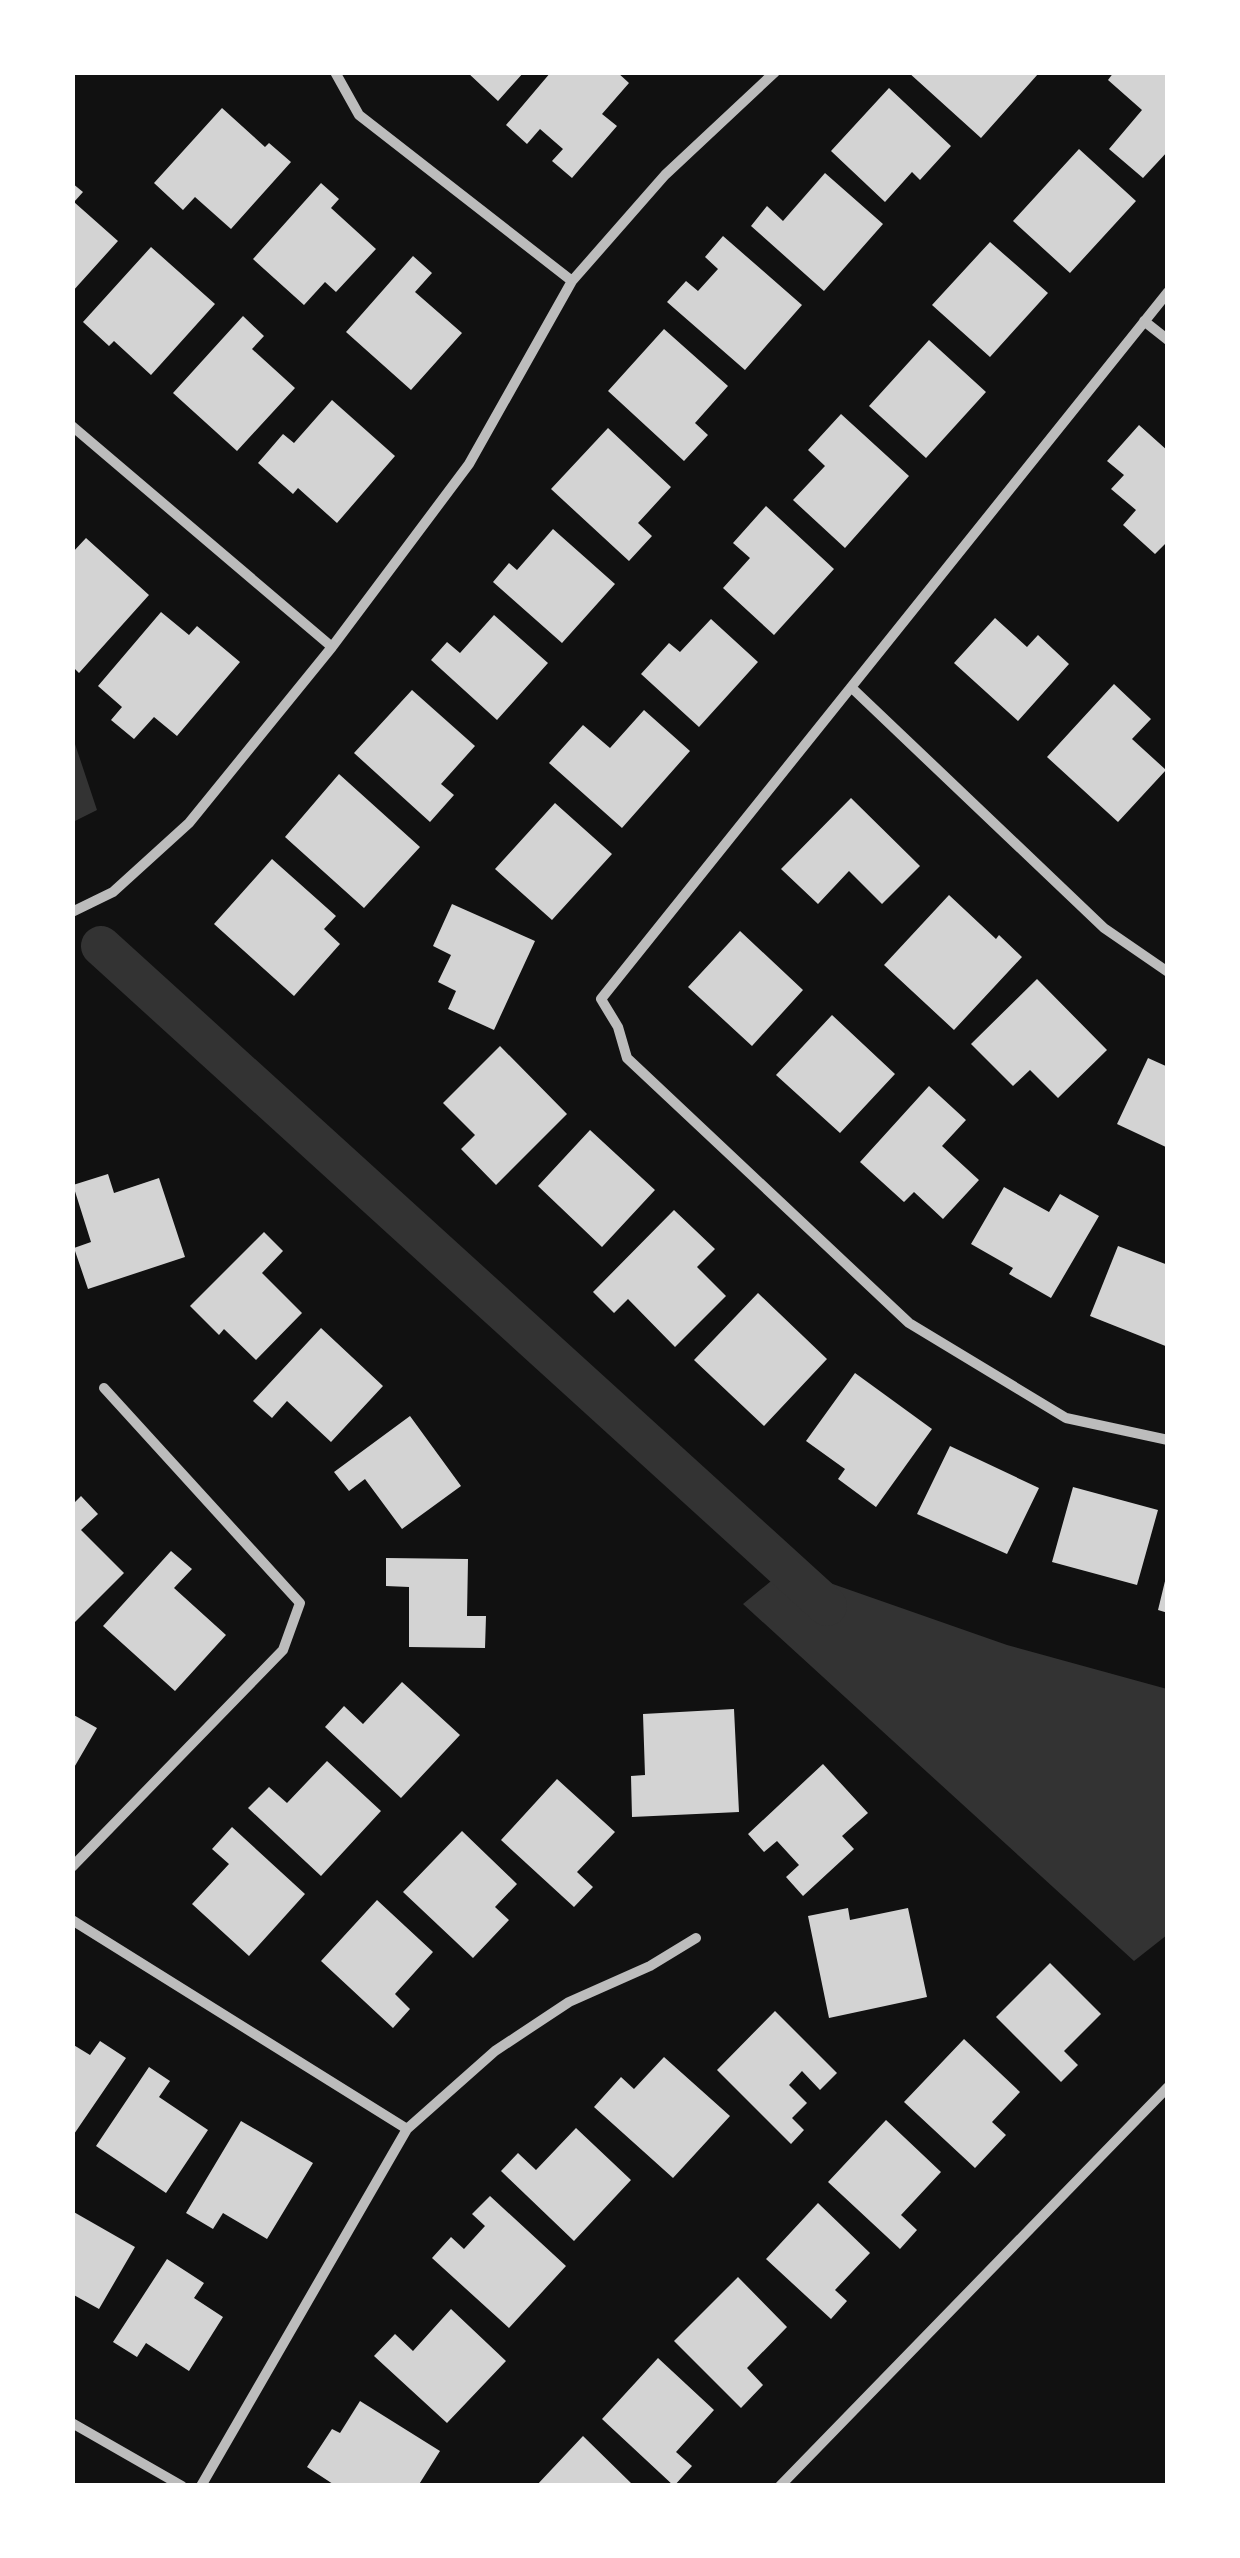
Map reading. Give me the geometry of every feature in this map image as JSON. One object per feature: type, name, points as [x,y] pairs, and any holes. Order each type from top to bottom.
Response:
[{"type":"street","points":[[336,72],[359,115],[572,281]]},
{"type":"street","points":[[72,912],[114,892],[188,823],[332,647],[469,464],[572,281],[665,176],[775,72]]},
{"type":"street","points":[[1168,292],[601,1000],[618,1027],[627,1058],[909,1323],[1066,1418],[1168,1440]]},
{"type":"street","points":[[1144,321],[1168,340]]},
{"type":"street","points":[[72,426],[332,647]]},
{"type":"street","points":[[852,689],[1104,928],[1168,972]]},
{"type":"street","points":[[72,1867],[283,1650],[300,1603],[104,1388]]},
{"type":"street","points":[[72,1920],[407,2129]]},
{"type":"street","points":[[202,2486],[407,2129],[495,2051],[569,2002],[650,1966],[696,1938]]},
{"type":"street","points":[[780,2486],[1168,2087]]},
{"type":"street","points":[[72,2423],[182,2486]]},
{"type":"shaded area","points":[[72,735],[97,810],[73,822],[72,822]]},
{"type":"shaded area","points":[[787,1568],[1007,1645],[1167,1689],[1167,1935],[1134,1961],[743,1604]]},
{"type":"building","points":[[467,72],[524,72],[498,101]]},
{"type":"building","points":[[551,72],[617,72],[629,83],[602,114],[617,126],[572,178],[552,161],[563,149],[540,129],[527,144],[506,125]]},
{"type":"building","points":[[908,72],[1036,72],[1038,74],[981,138]]},
{"type":"building","points":[[1114,72],[1168,72],[1168,151],[1143,178],[1109,149],[1142,110],[1108,80]]},
{"type":"building","points":[[889,88],[951,146],[920,180],[912,172],[885,202],[831,151]]},
{"type":"building","points":[[222,108],[265,147],[269,143],[291,162],[231,229],[195,197],[183,210],[154,183]]},
{"type":"building","points":[[1079,149],[1136,201],[1070,273],[1013,221]]},
{"type":"building","points":[[825,173],[883,224],[824,291],[751,226],[767,206],[783,221]]},
{"type":"building","points":[[72,183],[83,192],[74,202],[118,241],[72,292]]},
{"type":"building","points":[[321,183],[339,199],[331,208],[376,249],[336,292],[325,282],[304,305],[253,259]]},
{"type":"building","points":[[723,236],[802,305],[745,370],[667,302],[686,281],[698,291],[718,269],[705,257]]},
{"type":"building","points":[[990,242],[1048,293],[990,357],[932,305]]},
{"type":"building","points":[[151,247],[215,304],[151,375],[114,341],[109,346],[83,322]]},
{"type":"building","points":[[413,256],[432,273],[415,292],[462,333],[411,390],[346,332]]},
{"type":"building","points":[[243,316],[264,336],[252,349],[295,388],[237,451],[173,393]]},
{"type":"building","points":[[664,329],[728,386],[695,423],[708,435],[684,461],[608,391]]},
{"type":"building","points":[[929,340],[986,392],[926,458],[869,406]]},
{"type":"building","points":[[332,400],[395,456],[337,523],[298,488],[293,494],[258,463],[283,434],[294,443]]},
{"type":"building","points":[[841,414],[909,476],[845,548],[793,500],[825,466],[808,450]]},
{"type":"building","points":[[1139,425],[1168,451],[1168,541],[1155,554],[1123,525],[1136,510],[1111,489],[1124,475],[1107,461]]},
{"type":"building","points":[[608,428],[671,487],[638,523],[652,536],[629,561],[551,489]]},
{"type":"building","points":[[766,506],[834,569],[774,635],[723,588],[750,558],[733,543]]},
{"type":"building","points":[[553,529],[615,584],[562,643],[493,582],[509,563],[517,570]]},
{"type":"building","points":[[86,538],[149,595],[79,673],[72,666],[72,553]]},
{"type":"building","points":[[161,612],[189,635],[197,626],[240,662],[177,736],[154,717],[134,739],[111,720],[122,707],[98,686]]},
{"type":"building","points":[[494,615],[548,663],[497,720],[431,660],[447,642],[460,653]]},
{"type":"building","points":[[995,618],[1027,647],[1038,635],[1069,664],[1018,721],[954,663]]},
{"type":"building","points":[[711,619],[758,662],[699,727],[641,674],[669,643],[680,652]]},
{"type":"building","points":[[1114,684],[1151,719],[1132,739],[1166,770],[1118,822],[1047,757]]},
{"type":"building","points":[[412,690],[475,746],[441,784],[454,795],[430,822],[354,753]]},
{"type":"building","points":[[644,710],[690,751],[622,828],[549,763],[583,725],[610,748]]},
{"type":"building","points":[[339,774],[420,847],[364,908],[285,837]]},
{"type":"building","points":[[851,798],[920,866],[882,904],[849,871],[818,904],[781,869]]},
{"type":"building","points":[[555,803],[612,854],[552,920],[495,869]]},
{"type":"building","points":[[272,859],[336,916],[324,929],[340,944],[294,996],[214,924]]},
{"type":"building","points":[[949,895],[996,939],[999,935],[1022,957],[954,1030],[884,965]]},
{"type":"building","points":[[452,904],[535,941],[494,1030],[448,1009],[456,991],[438,982],[451,955],[433,946]]},
{"type":"building","points":[[740,931],[803,990],[752,1046],[688,987]]},
{"type":"building","points":[[1037,979],[1107,1050],[1058,1098],[1030,1070],[1013,1086],[971,1044]]},
{"type":"building","points":[[832,1015],[895,1074],[840,1133],[776,1075]]},
{"type":"building","points":[[500,1046],[567,1114],[496,1185],[461,1149],[475,1135],[443,1103]]},
{"type":"building","points":[[1148,1058],[1168,1067],[1168,1148],[1117,1124]]},
{"type":"building","points":[[929,1086],[966,1120],[942,1146],[979,1180],[943,1219],[914,1192],[904,1202],[860,1162]]},
{"type":"building","points":[[590,1130],[655,1190],[602,1247],[538,1186]]},
{"type":"building","points":[[108,1174],[114,1193],[159,1178],[185,1257],[88,1289],[74,1248],[91,1242],[73,1185]]},
{"type":"building","points":[[1004,1187],[1049,1212],[1060,1194],[1099,1216],[1051,1298],[1009,1274],[1013,1268],[971,1244]]},
{"type":"building","points":[[674,1210],[715,1249],[697,1267],[726,1296],[675,1347],[628,1299],[614,1313],[593,1292]]},
{"type":"building","points":[[264,1232],[283,1251],[262,1273],[302,1313],[256,1360],[224,1329],[219,1335],[190,1306]]},
{"type":"building","points":[[1118,1246],[1168,1265],[1168,1347],[1090,1316]]},
{"type":"building","points":[[758,1293],[827,1359],[764,1426],[694,1360]]},
{"type":"building","points":[[321,1328],[383,1386],[331,1442],[287,1401],[272,1418],[253,1401]]},
{"type":"building","points":[[855,1373],[932,1429],[876,1507],[838,1479],[845,1469],[806,1441]]},
{"type":"building","points":[[410,1416],[461,1486],[402,1529],[365,1479],[349,1491],[334,1472]]},
{"type":"building","points":[[950,1446],[1039,1488],[1007,1554],[917,1514]]},
{"type":"building","points":[[1073,1487],[1158,1510],[1137,1585],[1052,1562]]},
{"type":"building","points":[[81,1496],[98,1514],[81,1530],[124,1573],[72,1625],[72,1505]]},
{"type":"building","points":[[171,1551],[192,1569],[174,1588],[226,1635],[175,1691],[103,1626]]},
{"type":"building","points":[[386,1558],[468,1559],[467,1616],[486,1616],[485,1648],[409,1647],[409,1587],[386,1586]]},
{"type":"building","points":[[1168,1578],[1168,1613],[1158,1610]]},
{"type":"building","points":[[402,1682],[460,1735],[401,1798],[325,1727],[344,1706],[363,1724]]},
{"type":"building","points":[[734,1709],[739,1812],[632,1817],[631,1776],[645,1775],[643,1714]]},
{"type":"building","points":[[72,1714],[97,1728],[72,1771]]},
{"type":"building","points":[[327,1761],[381,1811],[321,1876],[248,1808],[269,1787],[287,1803]]},
{"type":"building","points":[[823,1764],[868,1813],[842,1836],[854,1849],[803,1896],[786,1877],[799,1865],[777,1841],[764,1852],[748,1834]]},
{"type":"building","points":[[557,1779],[615,1832],[577,1872],[593,1887],[574,1907],[501,1840]]},
{"type":"building","points":[[232,1827],[305,1894],[249,1956],[192,1904],[229,1864],[212,1849]]},
{"type":"building","points":[[462,1831],[517,1884],[495,1907],[509,1920],[473,1958],[403,1892]]},
{"type":"building","points":[[377,1900],[433,1952],[395,1994],[410,2009],[393,2028],[321,1961]]},
{"type":"building","points":[[848,1908],[850,1920],[908,1908],[927,1997],[829,2018],[808,1916]]},
{"type":"building","points":[[1050,1963],[1101,2014],[1064,2051],[1078,2065],[1061,2082],[996,2017]]},
{"type":"building","points":[[775,2011],[837,2073],[820,2090],[802,2071],[789,2085],[807,2103],[792,2118],[804,2130],[791,2144],[717,2070]]},
{"type":"building","points":[[964,2039],[1020,2092],[992,2122],[1006,2135],[975,2168],[904,2102]]},
{"type":"building","points":[[100,2041],[126,2058],[72,2137],[72,2044],[90,2055]]},
{"type":"building","points":[[664,2057],[730,2116],[673,2178],[594,2107],[621,2077],[634,2089]]},
{"type":"building","points":[[149,2067],[170,2081],[159,2097],[208,2130],[166,2193],[96,2146]]},
{"type":"building","points":[[886,2120],[941,2172],[901,2215],[917,2230],[900,2249],[828,2182]]},
{"type":"building","points":[[241,2121],[313,2163],[267,2239],[223,2213],[213,2229],[186,2213]]},
{"type":"building","points":[[576,2128],[631,2180],[574,2241],[501,2171],[518,2153],[536,2170]]},
{"type":"building","points":[[490,2196],[566,2266],[509,2328],[432,2258],[451,2237],[464,2249],[485,2226],[472,2214]]},
{"type":"building","points":[[818,2203],[870,2253],[835,2290],[847,2301],[831,2319],[766,2259]]},
{"type":"building","points":[[72,2211],[135,2247],[99,2309],[72,2294]]},
{"type":"building","points":[[167,2259],[204,2283],[194,2298],[223,2317],[189,2371],[146,2343],[137,2357],[113,2342]]},
{"type":"building","points":[[738,2277],[787,2327],[747,2368],[763,2385],[741,2408],[674,2341]]},
{"type":"building","points":[[451,2309],[506,2361],[447,2423],[374,2356],[395,2334],[413,2351]]},
{"type":"building","points":[[658,2358],[714,2410],[676,2452],[692,2466],[674,2486],[602,2419]]},
{"type":"building","points":[[360,2401],[440,2451],[418,2486],[336,2486],[307,2467],[332,2429],[340,2433]]},
{"type":"building","points":[[583,2436],[634,2486],[536,2486]]},
{"type":"waterway","points":[[101,946],[827,1606]]}]
